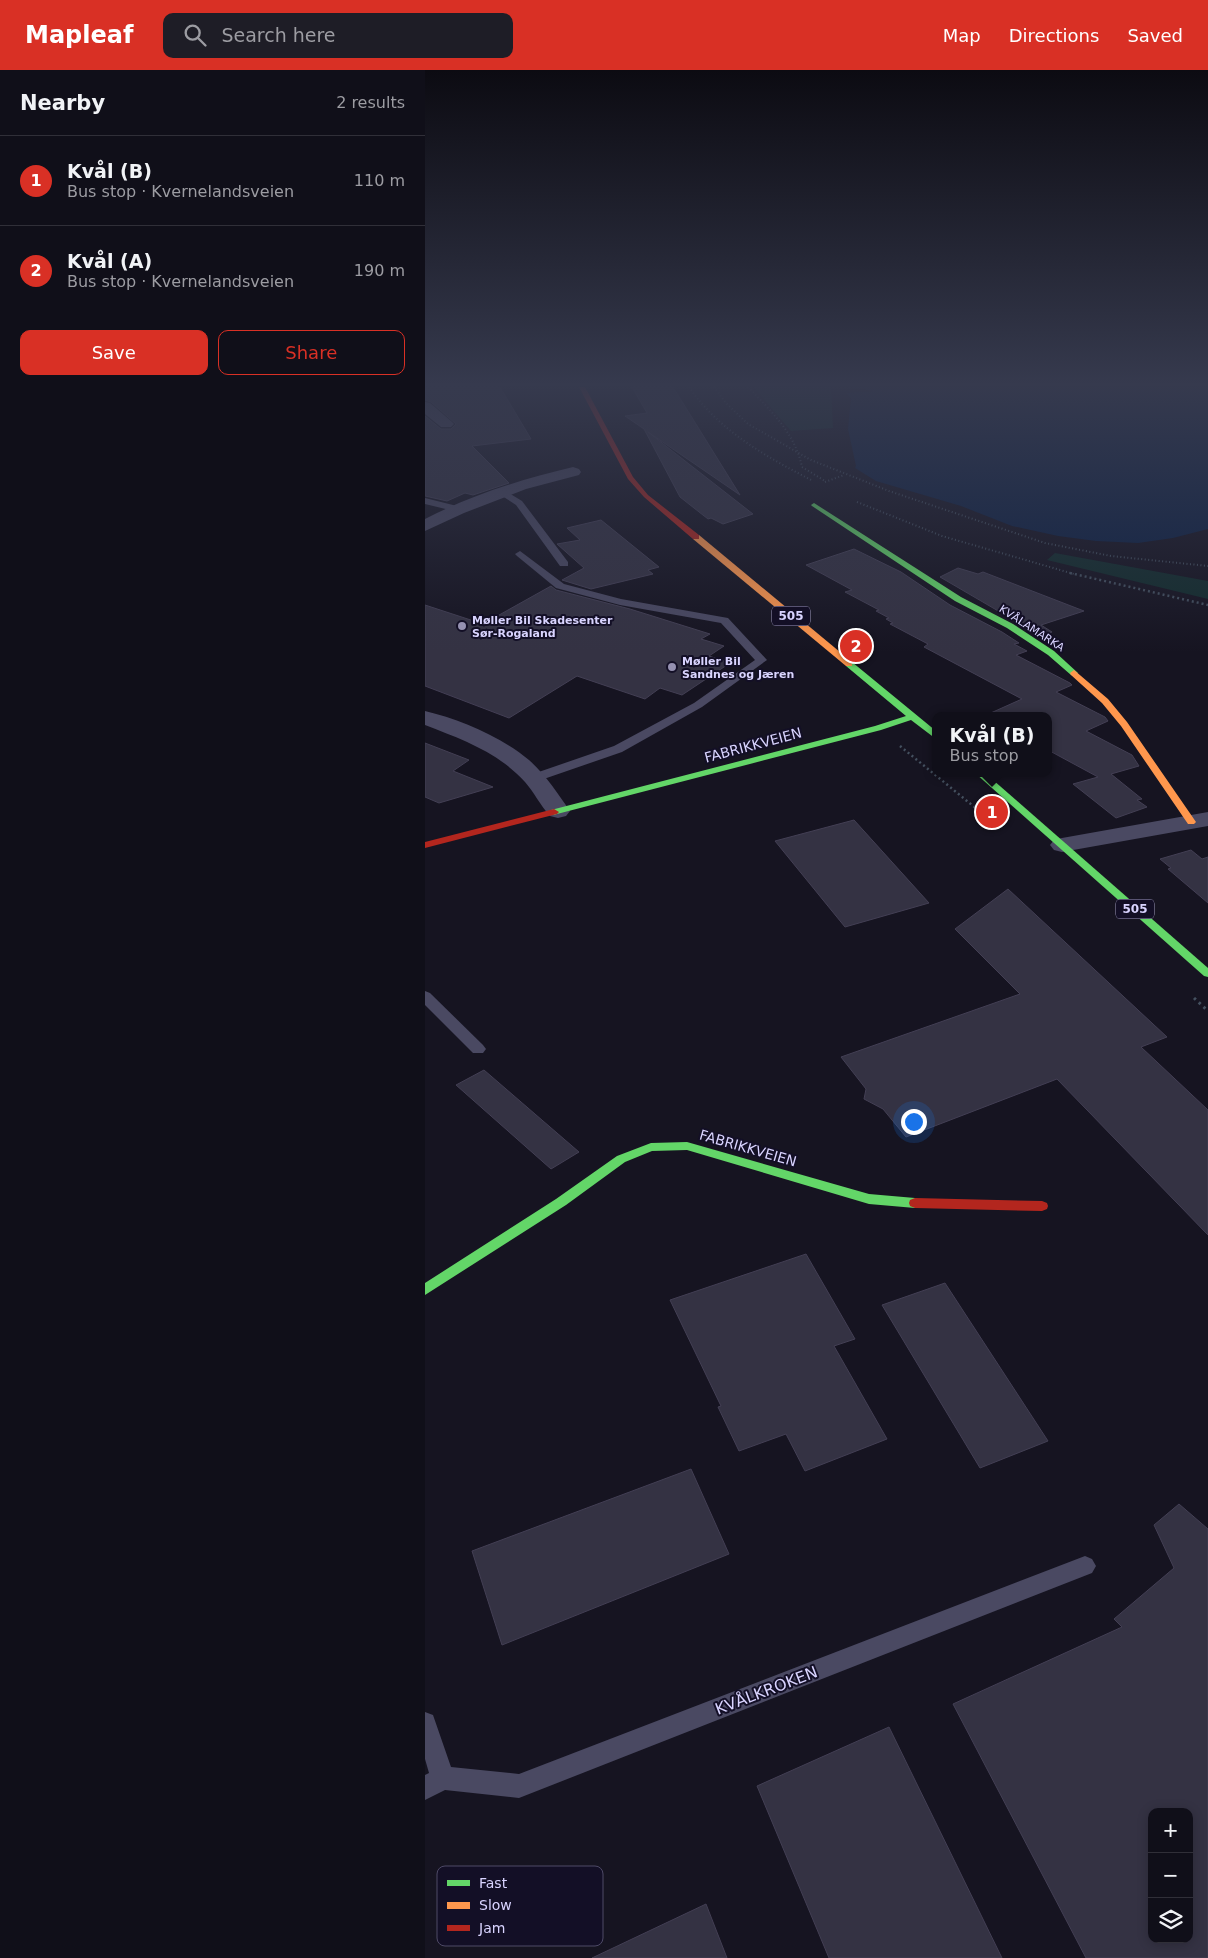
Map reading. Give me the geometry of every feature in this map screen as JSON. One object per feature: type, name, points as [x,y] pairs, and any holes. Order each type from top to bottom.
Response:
[{"type":"street","points":[[425,526],[458,509],[520,485],[560,475]]},
{"type":"street","name":"505","points":[[628,475],[647,496],[932,733]]},
{"type":"street","name":"KVÅLAMARKA","points":[[814,506],[958,599],[1009,626],[1051,653],[1105,701],[1200,820]]},
{"type":"street","name":"FABRIKKVEIEN","points":[[425,845],[878,728],[913,716]]},
{"type":"street","points":[[425,717],[495,746],[513,758],[534,778],[546,798],[558,812]]},
{"type":"street","name":"505","points":[[984,777],[1208,974]]},
{"type":"street","points":[[1062,844],[1200,820]]},
{"type":"street","name":"FABRIKKVEIEN","points":[[425,1290],[561,1202],[621,1158],[651,1148],[687,1146],[869,1198],[928,1204],[1042,1206]]},
{"type":"lane","points":[[502,492],[519,503],[564,564]]},
{"type":"lane","points":[[425,501],[458,509]]},
{"type":"lane","points":[[521,554],[560,586],[620,602],[724,620],[761,660],[697,705],[618,749],[534,778]]},
{"type":"lane","points":[[425,996],[478,1049]]},
{"type":"lane","name":"KVÅLKROKEN","points":[[425,1723],[434,1783],[519,1786],[1085,1566]]},
{"type":"path","points":[[802,475],[816,483]]},
{"type":"path","points":[[815,475],[825,481]]},
{"type":"path","points":[[848,475],[889,491],[1045,543],[1120,557],[1208,566]]},
{"type":"path","points":[[849,498],[913,526],[987,550],[1071,574],[1208,605]]},
{"type":"green space","points":[[1055,553],[1208,581],[1208,599],[1047,560]]},
{"type":"water","points":[[866,475],[1208,475],[1208,529],[1173,538],[1138,543],[1096,541],[1058,536],[1012,526],[961,506],[876,481]]},
{"type":"building","points":[[425,475],[501,475],[509,483],[473,495],[465,493],[447,501],[425,496]]},
{"type":"building","points":[[668,475],[703,475],[753,514],[723,524],[711,518],[708,519],[680,497]]},
{"type":"building","points":[[711,475],[728,475],[740,495]]},
{"type":"building","points":[[601,520],[659,567],[648,570],[653,574],[591,589],[562,580],[584,568],[557,544],[580,540],[567,528]]},
{"type":"building","points":[[854,549],[901,572],[950,605],[1019,643],[1014,644],[1027,651],[1016,655],[1072,685],[1056,692],[1105,717],[1108,721],[1086,731],[1132,755],[1139,766],[1111,774],[1142,799],[1137,800],[1147,807],[1116,818],[1073,784],[1098,777],[1052,752],[1052,712],[993,712],[1022,699],[924,647],[928,644],[890,624],[893,623],[886,619],[889,618],[876,611],[879,610],[845,592],[852,590],[806,565]]},
{"type":"building","points":[[958,568],[978,574],[983,572],[1084,611],[1041,625],[1052,632],[1041,636],[940,577]]},
{"type":"building","points":[[551,586],[556,590],[630,609],[710,634],[701,639],[724,646],[709,656],[730,663],[682,695],[660,688],[645,699],[577,676],[509,718],[425,686],[425,605],[483,624]]},
{"type":"building","points":[[425,743],[469,760],[453,771],[493,787],[439,803],[425,797]]},
{"type":"building","points":[[854,820],[929,903],[845,927],[775,841]]},
{"type":"building","points":[[1191,850],[1202,859],[1208,857],[1208,903],[1168,869],[1171,868],[1160,859]]},
{"type":"building","points":[[1008,889],[1167,1037],[1141,1047],[1208,1110],[1208,1235],[1057,1079],[906,1137],[883,1109],[864,1099],[866,1089],[841,1057],[1020,994],[955,929]]},
{"type":"building","points":[[484,1070],[579,1152],[551,1169],[456,1085]]},
{"type":"building","points":[[806,1254],[855,1339],[834,1346],[887,1439],[805,1471],[786,1434],[739,1451],[718,1407],[721,1406],[670,1300]]},
{"type":"building","points":[[945,1283],[1048,1441],[980,1468],[882,1305]]},
{"type":"building","points":[[691,1469],[729,1554],[502,1645],[472,1551]]},
{"type":"building","points":[[1179,1504],[1208,1529],[1208,1958],[1086,1958],[953,1704],[1122,1627],[1114,1619],[1174,1568],[1154,1525]]},
{"type":"building","points":[[889,1727],[1002,1958],[829,1958],[757,1786]]},
{"type":"building","points":[[706,1904],[727,1958],[592,1958]]},
{"type":"traffic: fast","points":[[814,505],[958,599],[1010,626],[1051,653],[1074,673]]},
{"type":"traffic: fast","points":[[849,664],[932,733]]},
{"type":"traffic: fast","points":[[554,812],[878,728],[913,716]]},
{"type":"traffic: fast","points":[[984,777],[1208,974]]},
{"type":"traffic: fast","points":[[425,1290],[561,1202],[621,1159],[651,1147],[687,1146],[869,1199],[915,1203]]},
{"type":"traffic: slow","points":[[696,537],[849,664]]},
{"type":"traffic: slow","points":[[1074,673],[1105,701],[1124,724],[1191,822]]},
{"type":"traffic: jam","points":[[628,475],[646,496],[696,537]]},
{"type":"traffic: jam","points":[[425,845],[554,812]]},
{"type":"traffic: jam","points":[[915,1203],[1042,1206]]},
{"type":"place","name":"Møller Bil Skadesenter Sør-Rogaland","points":[[462,626]]},
{"type":"place","name":"Kvål (A)","points":[[856,646]]},
{"type":"place","name":"Møller Bil Sandnes og Jæren","points":[[672,667]]},
{"type":"place","name":"Kvål (B)","points":[[992,812]]}]
